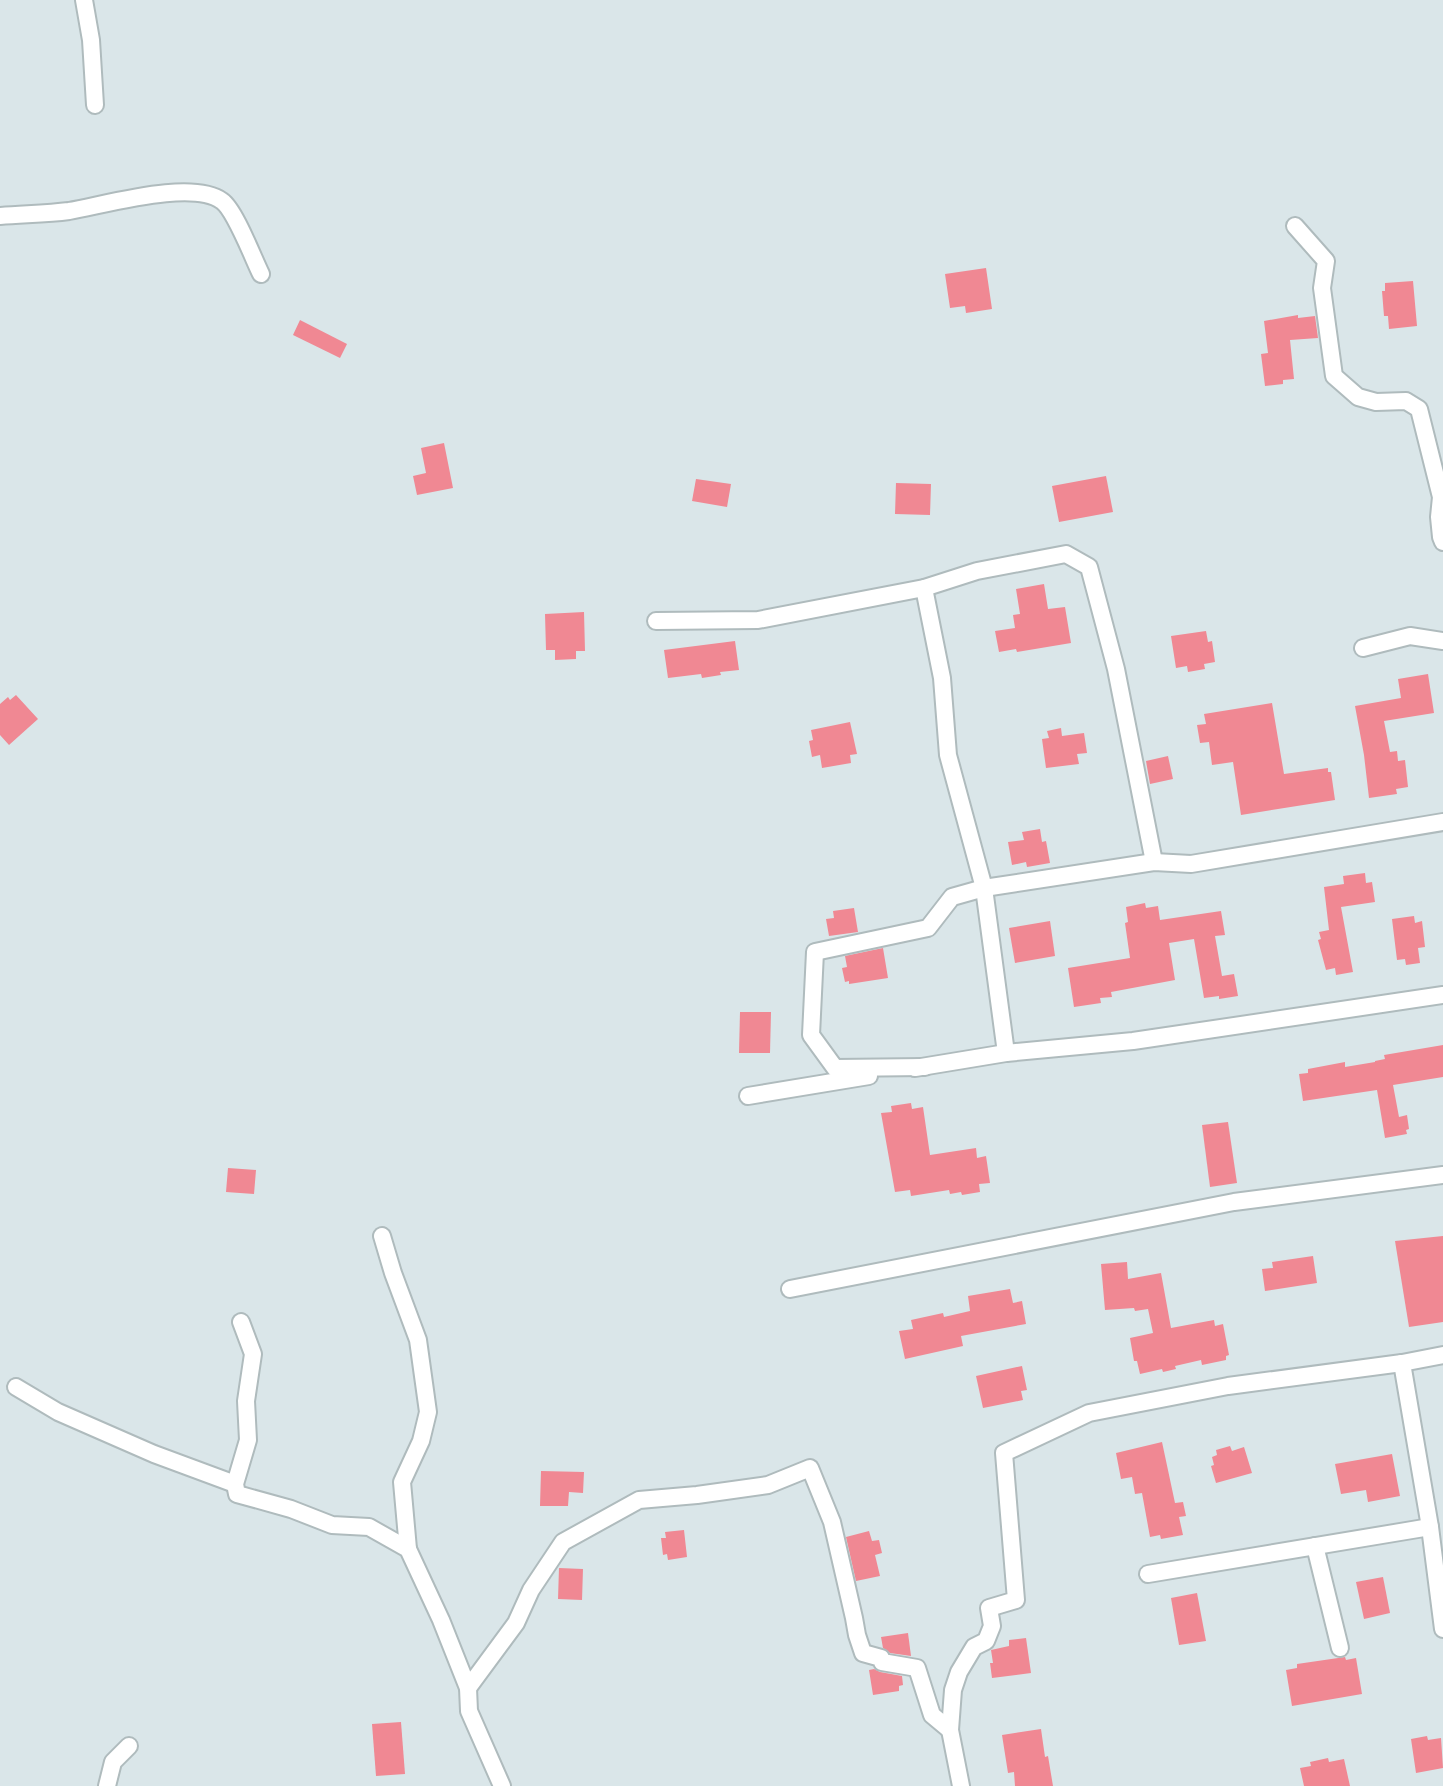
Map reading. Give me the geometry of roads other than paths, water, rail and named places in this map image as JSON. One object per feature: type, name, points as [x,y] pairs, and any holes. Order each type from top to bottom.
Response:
[{"type":"street","points":[[84,0],[91,40],[95,105]]},
{"type":"street","points":[[0,216],[68,211],[127,199],[183,192],[208,195],[223,201],[235,218],[261,274]]},
{"type":"street","points":[[1295,226],[1326,261],[1322,288],[1334,376],[1358,397],[1376,402],[1407,401],[1419,409],[1441,497],[1439,517],[1443,542]]},
{"type":"street","points":[[656,621],[759,620],[924,588],[977,571],[1066,554],[1089,567],[1116,669],[1154,862]]},
{"type":"street","points":[[924,588],[942,678],[948,755],[984,888],[1006,1053]]},
{"type":"street","points":[[1363,648],[1410,636],[1443,641]]},
{"type":"street","points":[[925,1067],[836,1068],[810,1035],[815,952],[928,928],[952,897],[984,888],[1154,862],[1191,864],[1443,822]]},
{"type":"street","points":[[748,1096],[1006,1053],[1133,1041],[1443,995]]},
{"type":"street","points":[[790,1289],[1234,1202],[1443,1174]]},
{"type":"street","points":[[382,1236],[418,1340],[428,1412],[421,1441],[402,1482],[408,1549],[441,1620],[468,1688],[469,1711],[502,1786]]},
{"type":"street","points":[[242,1322],[253,1354],[246,1401],[248,1440],[236,1484],[237,1494],[291,1509],[332,1525],[369,1527],[408,1549]]},
{"type":"street","points":[[961,1786],[950,1730],[953,1690],[958,1672],[974,1647],[986,1641],[992,1626],[988,1608],[1016,1600],[1005,1453],[1089,1413],[1228,1386],[1402,1363],[1443,1355]]},
{"type":"street","points":[[1402,1363],[1430,1527],[1443,1629]]},
{"type":"street","points":[[16,1387],[58,1412],[154,1454],[236,1484]]},
{"type":"street","points":[[468,1688],[516,1623],[531,1590],[563,1542],[639,1500],[697,1496],[768,1485],[810,1468],[832,1522],[856,1635],[863,1653],[881,1658],[882,1662],[917,1668],[932,1715],[950,1730]]},
{"type":"street","points":[[1149,1574],[1430,1527]]},
{"type":"street","points":[[1315,1546],[1340,1648]]},
{"type":"street","points":[[107,1786],[113,1762],[129,1746]]}]
